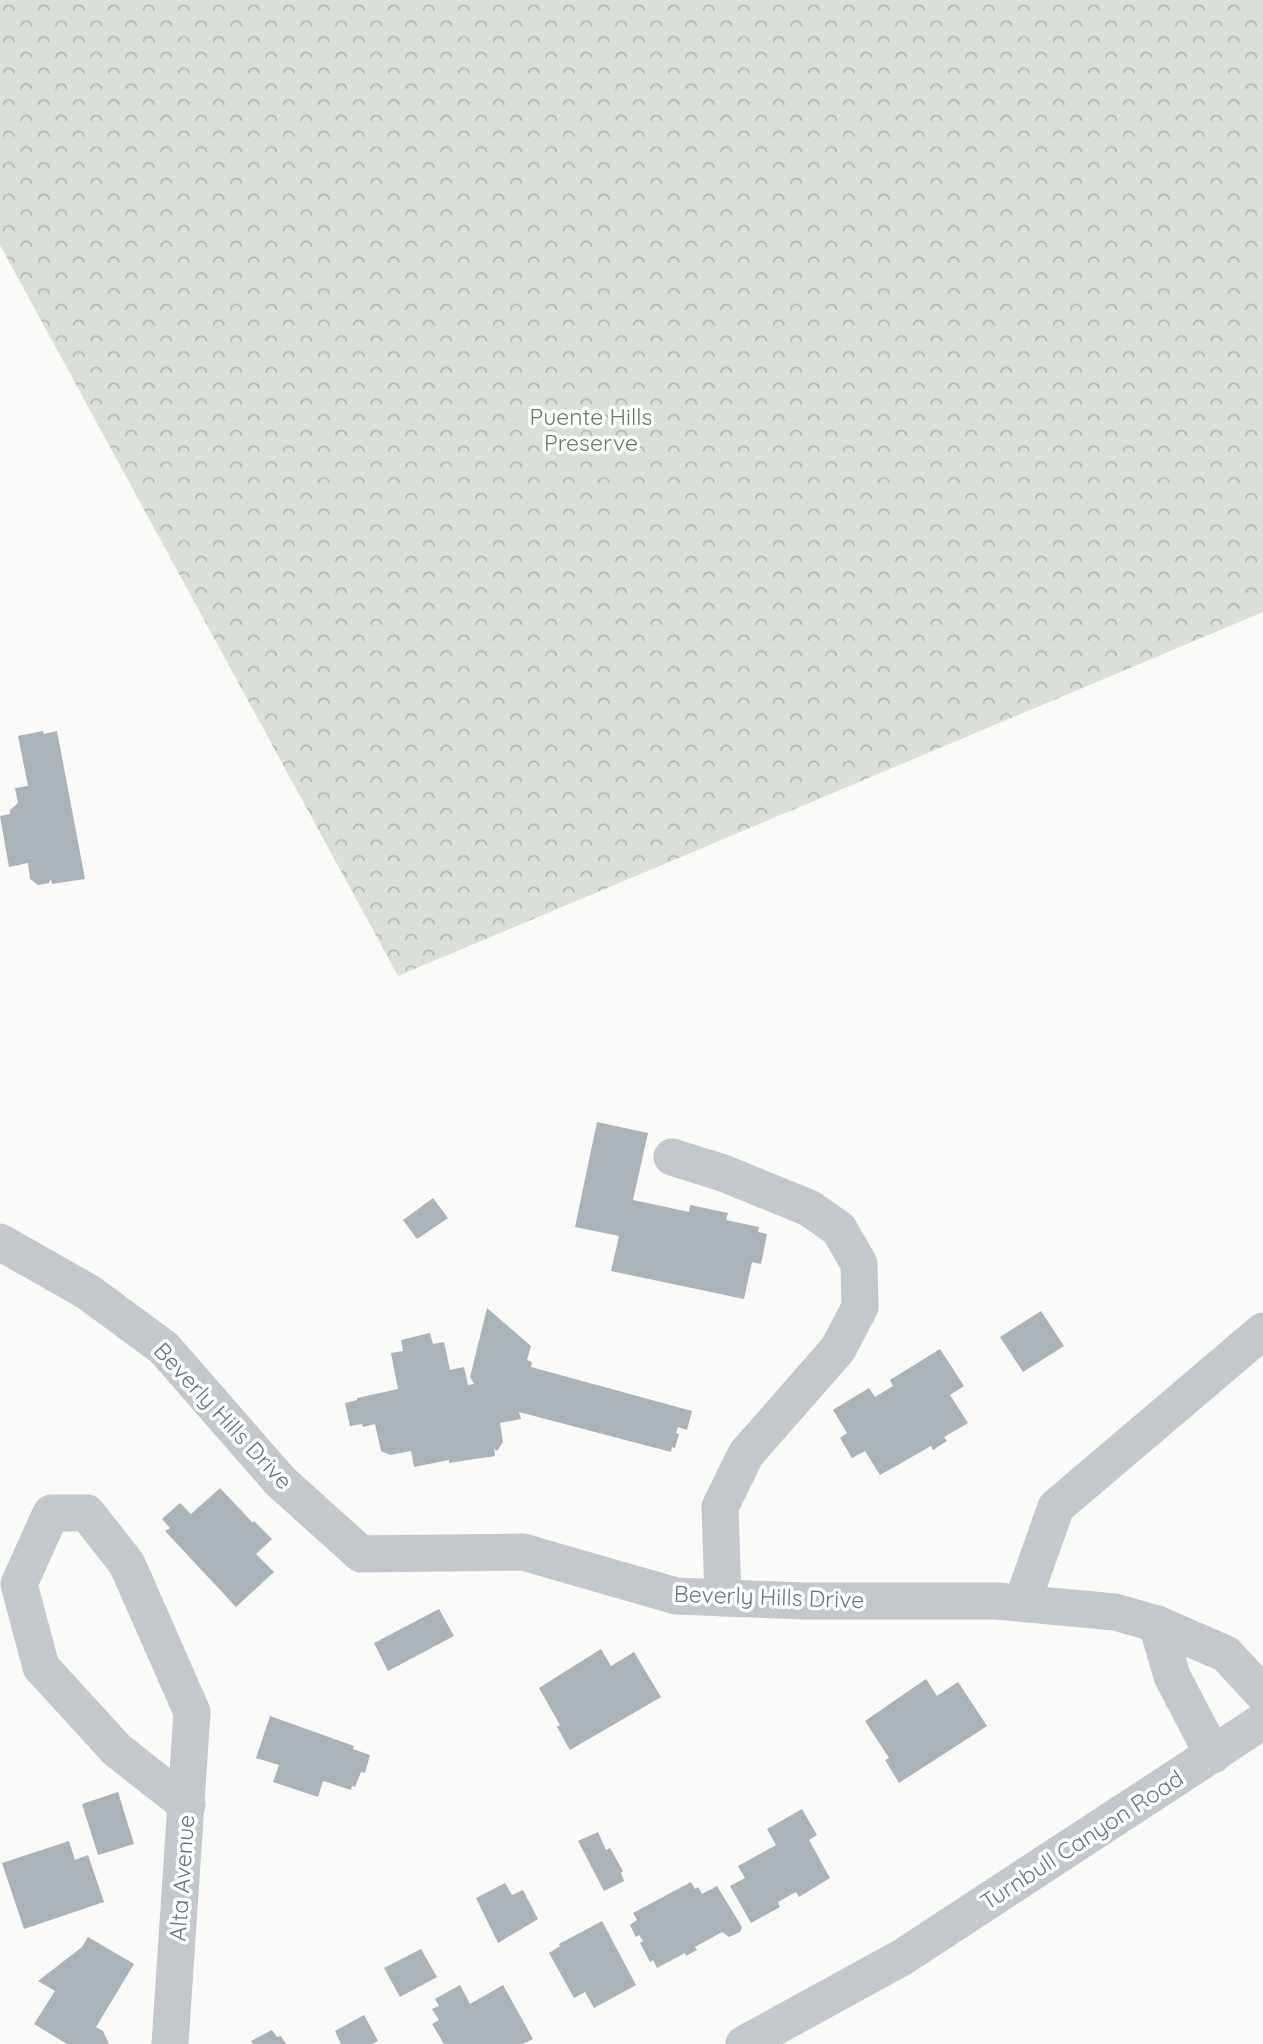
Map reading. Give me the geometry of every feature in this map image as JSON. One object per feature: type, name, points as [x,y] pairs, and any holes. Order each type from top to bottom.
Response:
[{"type":"street","points":[[672,1157],[723,1173],[808,1208],[839,1229],[859,1264],[860,1307],[838,1349],[746,1454],[720,1507],[723,1598]]},
{"type":"street","name":"Beverly Hills Drive","points":[[0,1242],[88,1292],[164,1348],[280,1481],[361,1554],[523,1552],[676,1596],[803,1601],[996,1601],[1115,1612],[1157,1624],[1226,1654],[1263,1694]]},
{"type":"street","points":[[1021,1603],[1056,1507],[1263,1331]]},
{"type":"street","name":"Alta Avenue","points":[[170,2044],[187,1805],[192,1712],[127,1564],[88,1513],[51,1513],[19,1584],[41,1667],[117,1750],[187,1805]]},
{"type":"street","points":[[1157,1624],[1172,1676],[1213,1755]]},
{"type":"street","name":"Turnbull Canyon Road","points":[[744,2044],[901,1958],[1263,1721]]},
{"type":"green space","name":"Puente Hills Preserve","points":[[0,0],[1263,0],[1263,612],[398,976],[0,245]]},
{"type":"building","points":[[43,731],[44,734],[57,731],[85,879],[52,884],[51,879],[49,883],[38,885],[30,879],[28,863],[9,867],[0,816],[10,814],[10,810],[18,803],[15,788],[28,786],[18,736]]},
{"type":"building","points":[[597,1122],[648,1133],[633,1200],[689,1212],[690,1205],[728,1213],[726,1220],[759,1227],[758,1232],[767,1234],[761,1264],[752,1262],[744,1299],[611,1271],[619,1236],[575,1227]]},
{"type":"building","points":[[433,1198],[448,1218],[417,1239],[403,1220]]},
{"type":"building","points":[[487,1308],[531,1346],[527,1360],[532,1362],[531,1367],[692,1411],[687,1430],[678,1427],[675,1448],[672,1447],[671,1452],[519,1412],[521,1419],[500,1423],[503,1442],[498,1450],[494,1448],[495,1456],[449,1463],[449,1460],[414,1467],[411,1451],[390,1455],[381,1451],[375,1424],[350,1426],[345,1403],[398,1389],[391,1353],[403,1351],[401,1340],[430,1333],[433,1344],[444,1342],[450,1370],[464,1367],[468,1385],[474,1384],[470,1377]]},
{"type":"building","points":[[1041,1311],[1064,1346],[1023,1372],[1000,1337]]},
{"type":"building","points":[[940,1349],[964,1386],[950,1395],[968,1423],[944,1437],[947,1441],[933,1450],[931,1446],[880,1475],[865,1451],[852,1458],[840,1438],[847,1433],[833,1410],[869,1388],[875,1397],[893,1386],[890,1380]]},
{"type":"building","points":[[220,1488],[272,1539],[256,1554],[274,1572],[236,1607],[165,1531],[170,1528],[162,1519],[180,1503],[191,1514]]},
{"type":"building","points":[[439,1609],[454,1636],[388,1671],[374,1643]]},
{"type":"building","points":[[601,1649],[611,1666],[634,1652],[661,1697],[570,1750],[557,1727],[560,1725],[539,1688]]},
{"type":"building","points":[[926,1679],[937,1696],[958,1682],[987,1726],[899,1783],[885,1760],[889,1758],[865,1721]]},
{"type":"building","points":[[270,1716],[354,1746],[353,1749],[370,1755],[365,1773],[361,1772],[351,1790],[323,1781],[318,1797],[273,1782],[279,1765],[256,1758]]},
{"type":"building","points":[[118,1792],[134,1844],[98,1855],[82,1804]]},
{"type":"building","points":[[802,1809],[817,1835],[809,1840],[830,1878],[799,1897],[796,1892],[778,1902],[780,1907],[751,1923],[730,1886],[745,1878],[738,1866],[776,1845],[767,1829]]},
{"type":"building","points":[[598,1832],[606,1850],[610,1848],[623,1871],[621,1873],[624,1881],[604,1891],[578,1841]]},
{"type":"building","points":[[69,1841],[75,1860],[88,1855],[104,1902],[24,1929],[2,1863]]},
{"type":"building","points":[[691,1882],[702,1894],[717,1886],[742,1927],[740,1932],[729,1937],[722,1932],[695,1947],[697,1950],[686,1956],[685,1953],[657,1968],[653,1960],[650,1962],[640,1943],[643,1941],[639,1935],[636,1937],[630,1925],[637,1920],[633,1913]]},
{"type":"building","points":[[505,1883],[512,1895],[523,1890],[538,1919],[498,1943],[476,1898]]},
{"type":"building","points":[[602,1921],[636,1985],[594,2008],[585,1992],[574,1998],[549,1953],[560,1946],[559,1944]]},
{"type":"building","points":[[88,1937],[134,1964],[96,2027],[103,2031],[109,2044],[67,2044],[34,2024],[55,1991],[38,1981],[82,1947]]},
{"type":"building","points":[[421,1949],[437,1977],[400,1997],[384,1968]]},
{"type":"building","points":[[460,1985],[470,2004],[503,1985],[533,2039],[523,2044],[444,2044],[432,2024],[439,2020],[432,2009],[439,2006],[435,1999]]},
{"type":"building","points":[[364,2015],[378,2041],[372,2044],[341,2044],[335,2031]]},
{"type":"building","points":[[272,2030],[277,2037],[281,2036],[286,2044],[253,2044],[251,2041]]}]
